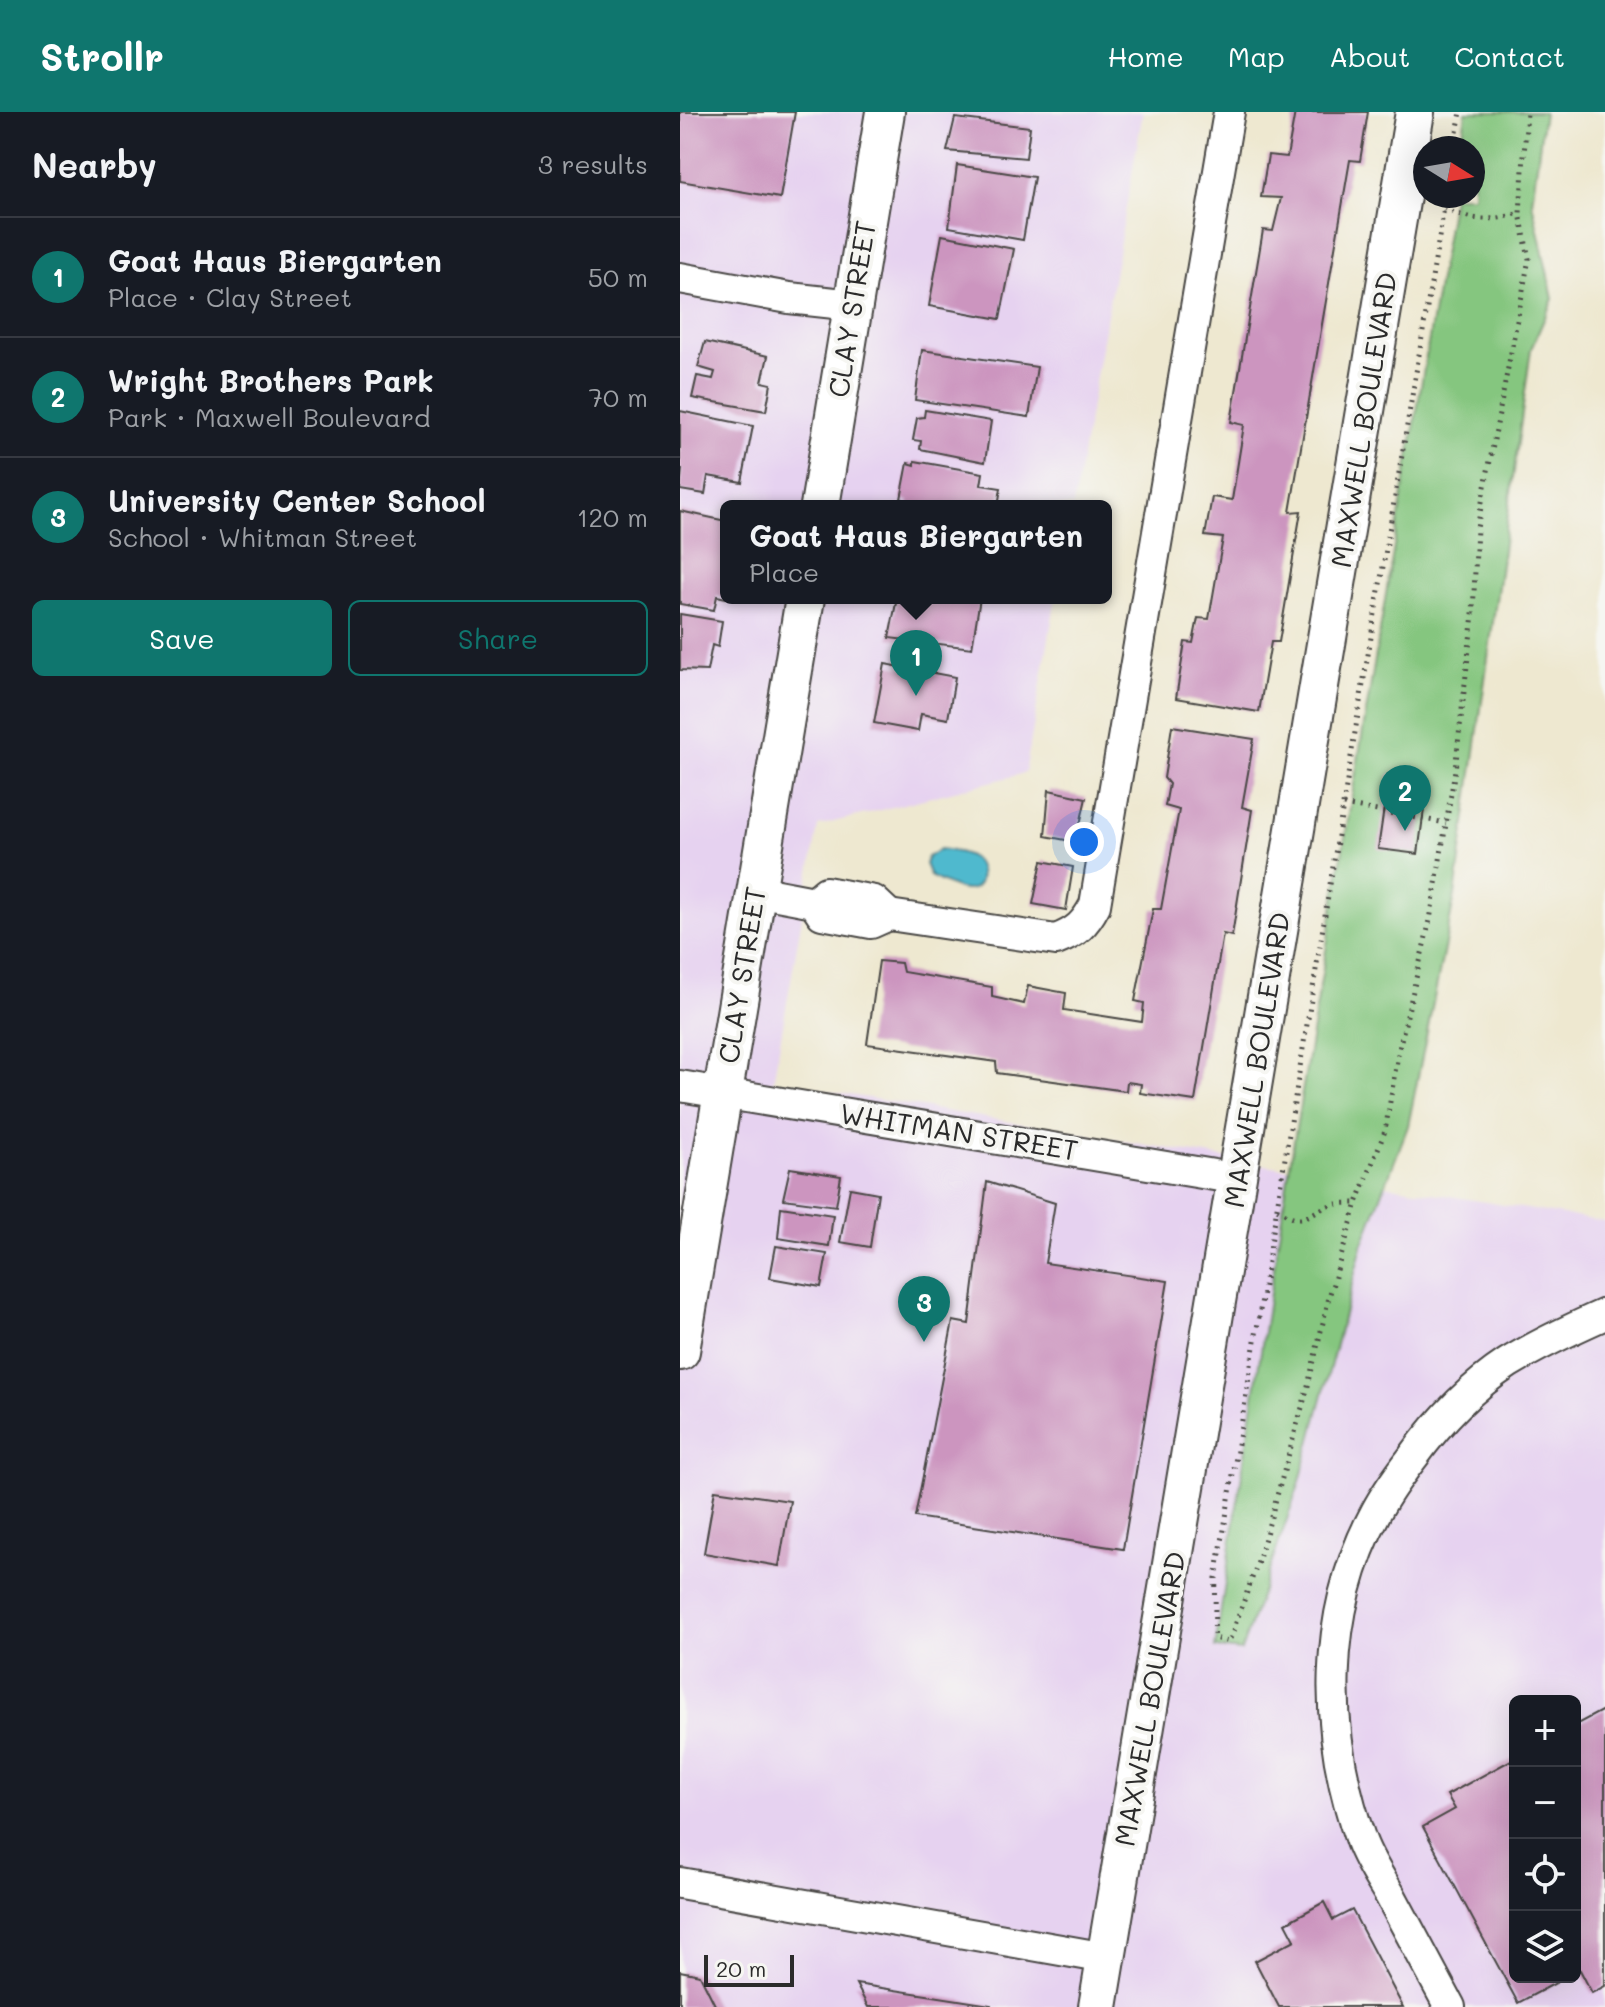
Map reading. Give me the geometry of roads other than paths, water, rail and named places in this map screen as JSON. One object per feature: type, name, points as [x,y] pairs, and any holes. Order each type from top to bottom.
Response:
[{"type":"main road","name":"CLAY STREET","points":[[821,500],[885,112]]},
{"type":"main road","name":"MAXWELL BOULEVARD","points":[[1098,2007],[1415,112]]},
{"type":"main road","name":"CLAY STREET","points":[[680,1351],[804,604]]},
{"type":"street","points":[[756,891],[814,902],[822,914],[871,923],[889,915],[1056,940],[1072,934],[1085,924],[1095,905],[1229,112]]},
{"type":"street","points":[[680,278],[789,298],[853,305]]},
{"type":"street","name":"WHITMAN STREET","points":[[680,1086],[1238,1179]]},
{"type":"street","points":[[1450,2007],[1362,1844],[1346,1789],[1335,1730],[1332,1672],[1338,1622],[1353,1564],[1376,1512],[1432,1431],[1466,1395],[1506,1365],[1558,1334],[1605,1314]]},
{"type":"street","points":[[680,1883],[1106,1958]]},
{"type":"water","points":[[940,849],[964,854],[975,861],[980,871],[977,886],[962,890],[930,876],[925,864],[928,857]]},
{"type":"place","name":"Goat Haus Biergarten","points":[[916,696]]},
{"type":"place","name":"Wright Brothers Park","points":[[1405,831]]},
{"type":"place","name":"University Center School","points":[[924,1342]]}]
